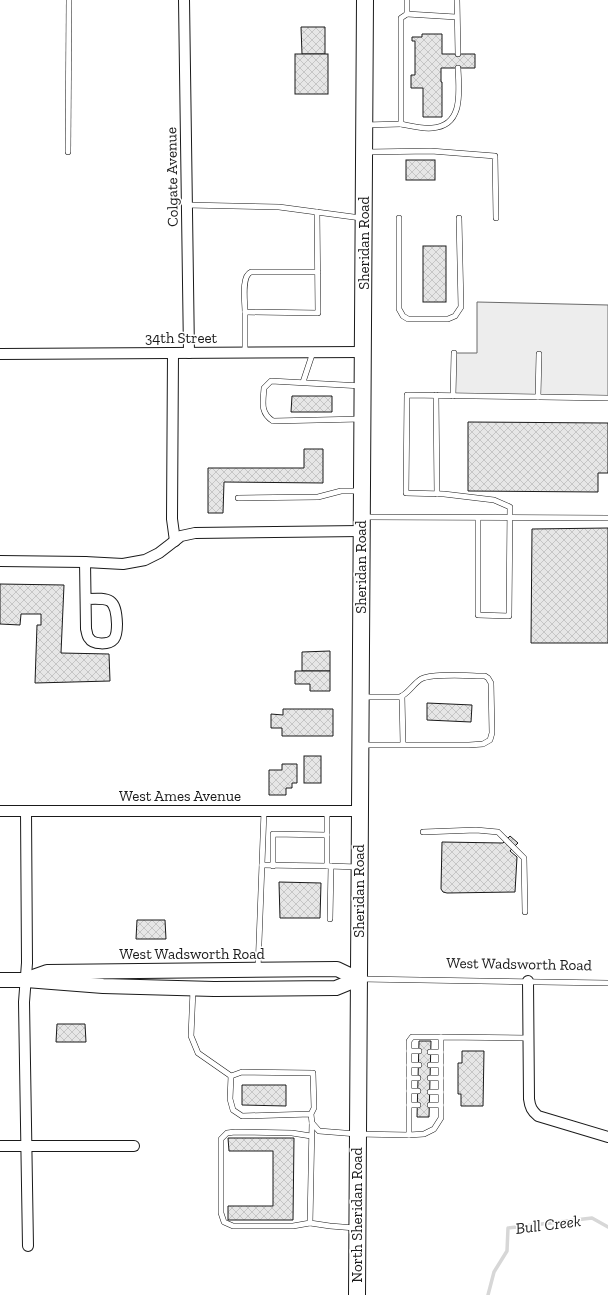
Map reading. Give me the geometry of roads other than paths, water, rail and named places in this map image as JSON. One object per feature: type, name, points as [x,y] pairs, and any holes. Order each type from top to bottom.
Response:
[{"type":"main road","name":"Sheridan Road","points":[[357,1134],[365,0]]},
{"type":"main road","name":"West Wadsworth Road","points":[[26,980],[47,972],[337,969],[358,979]]},
{"type":"main road","name":"West Wadsworth Road","points":[[0,980],[26,980],[103,986],[194,989],[336,988],[358,979]]},
{"type":"main road","name":"North Sheridan Road","points":[[357,1134],[357,1295]]},
{"type":"street","name":"Colgate Avenue","points":[[184,0],[189,353]]},
{"type":"street","name":"34th Street","points":[[0,354],[363,352]]},
{"type":"street","points":[[173,353],[172,519],[175,541]]},
{"type":"street","points":[[0,561],[124,564],[145,560],[159,553],[181,536],[195,532],[362,524]]},
{"type":"street","points":[[85,562],[86,630],[88,638],[92,642],[110,642],[115,638],[117,630],[117,611],[115,606],[105,598],[86,599]]},
{"type":"street","name":"West Ames Avenue","points":[[0,811],[359,810]]},
{"type":"street","points":[[26,811],[27,963],[24,1002],[25,1146],[28,1246]]},
{"type":"street","points":[[528,981],[529,1099],[533,1112],[538,1116],[608,1137]]},
{"type":"street","points":[[0,1146],[134,1146]]},
{"type":"lane","points":[[68,152],[69,0]]},
{"type":"lane","points":[[407,0],[407,14]]},
{"type":"lane","points":[[457,0],[456,17],[458,54]]},
{"type":"lane","points":[[401,124],[401,18],[407,14],[456,17]]},
{"type":"lane","points":[[364,125],[401,124],[431,129],[442,127],[451,122],[457,111],[459,93],[458,68]]},
{"type":"lane","points":[[364,152],[431,151],[495,156],[496,218]]},
{"type":"lane","points":[[187,205],[279,207],[364,218]]},
{"type":"lane","points":[[245,312],[318,313],[317,212]]},
{"type":"lane","points":[[399,218],[399,309],[403,316],[408,319],[448,320],[455,316],[461,307],[459,218]]},
{"type":"lane","points":[[245,353],[245,278],[248,273],[318,272]]},
{"type":"lane","points":[[303,382],[313,352]]},
{"type":"lane","points":[[453,396],[454,353]]},
{"type":"lane","points":[[538,397],[539,354]]},
{"type":"lane","points":[[362,419],[273,421],[266,418],[263,409],[264,388],[271,381],[363,386]]},
{"type":"lane","points":[[478,518],[478,615],[510,616],[510,507],[494,500],[437,494],[406,493],[407,395],[608,398]]},
{"type":"lane","points":[[436,395],[437,494]]},
{"type":"lane","points":[[238,498],[318,497],[340,491],[362,491]]},
{"type":"lane","points":[[362,524],[478,518],[608,518]]},
{"type":"lane","points":[[360,698],[402,696],[423,678],[438,676],[485,676],[491,683],[492,733],[490,740],[483,744],[360,745]]},
{"type":"lane","points":[[402,696],[403,744]]},
{"type":"lane","points":[[327,810],[330,919]]},
{"type":"lane","points":[[258,970],[264,811]]},
{"type":"lane","points":[[423,832],[476,830],[498,832],[524,858],[525,912]]},
{"type":"lane","points":[[273,866],[273,834],[327,835]]},
{"type":"lane","points":[[262,866],[359,867]]},
{"type":"lane","name":"West Wadsworth Road","points":[[358,979],[608,983]]},
{"type":"lane","points":[[194,989],[191,1036],[198,1053],[231,1076]]},
{"type":"lane","points":[[409,1135],[409,1041],[412,1037],[528,1038]]},
{"type":"lane","points":[[312,1123],[319,1131],[327,1133],[409,1135],[424,1134],[434,1129],[441,1118],[441,1037]]},
{"type":"lane","points":[[409,1051],[419,1051]]},
{"type":"lane","points":[[430,1052],[441,1052]]},
{"type":"lane","points":[[409,1065],[419,1065]]},
{"type":"lane","points":[[430,1065],[441,1065]]},
{"type":"lane","points":[[231,1076],[242,1072],[313,1073],[314,1108],[311,1114],[312,1136],[310,1223]]},
{"type":"lane","points":[[231,1076],[230,1099],[233,1110],[242,1116],[311,1114]]},
{"type":"lane","points":[[409,1078],[418,1078]]},
{"type":"lane","points":[[430,1078],[441,1078]]},
{"type":"lane","points":[[409,1092],[418,1092]]},
{"type":"lane","points":[[430,1092],[441,1092]]},
{"type":"lane","points":[[409,1105],[418,1105]]},
{"type":"lane","points":[[430,1105],[441,1105]]},
{"type":"lane","points":[[312,1136],[292,1133],[235,1132],[228,1134],[221,1139],[221,1213],[224,1222],[233,1226],[293,1226],[310,1223],[357,1228]]},
{"type":"waterway","name":"Bull Creek","points":[[488,1295],[494,1272],[507,1251],[508,1228],[592,1218],[608,1227]]}]
